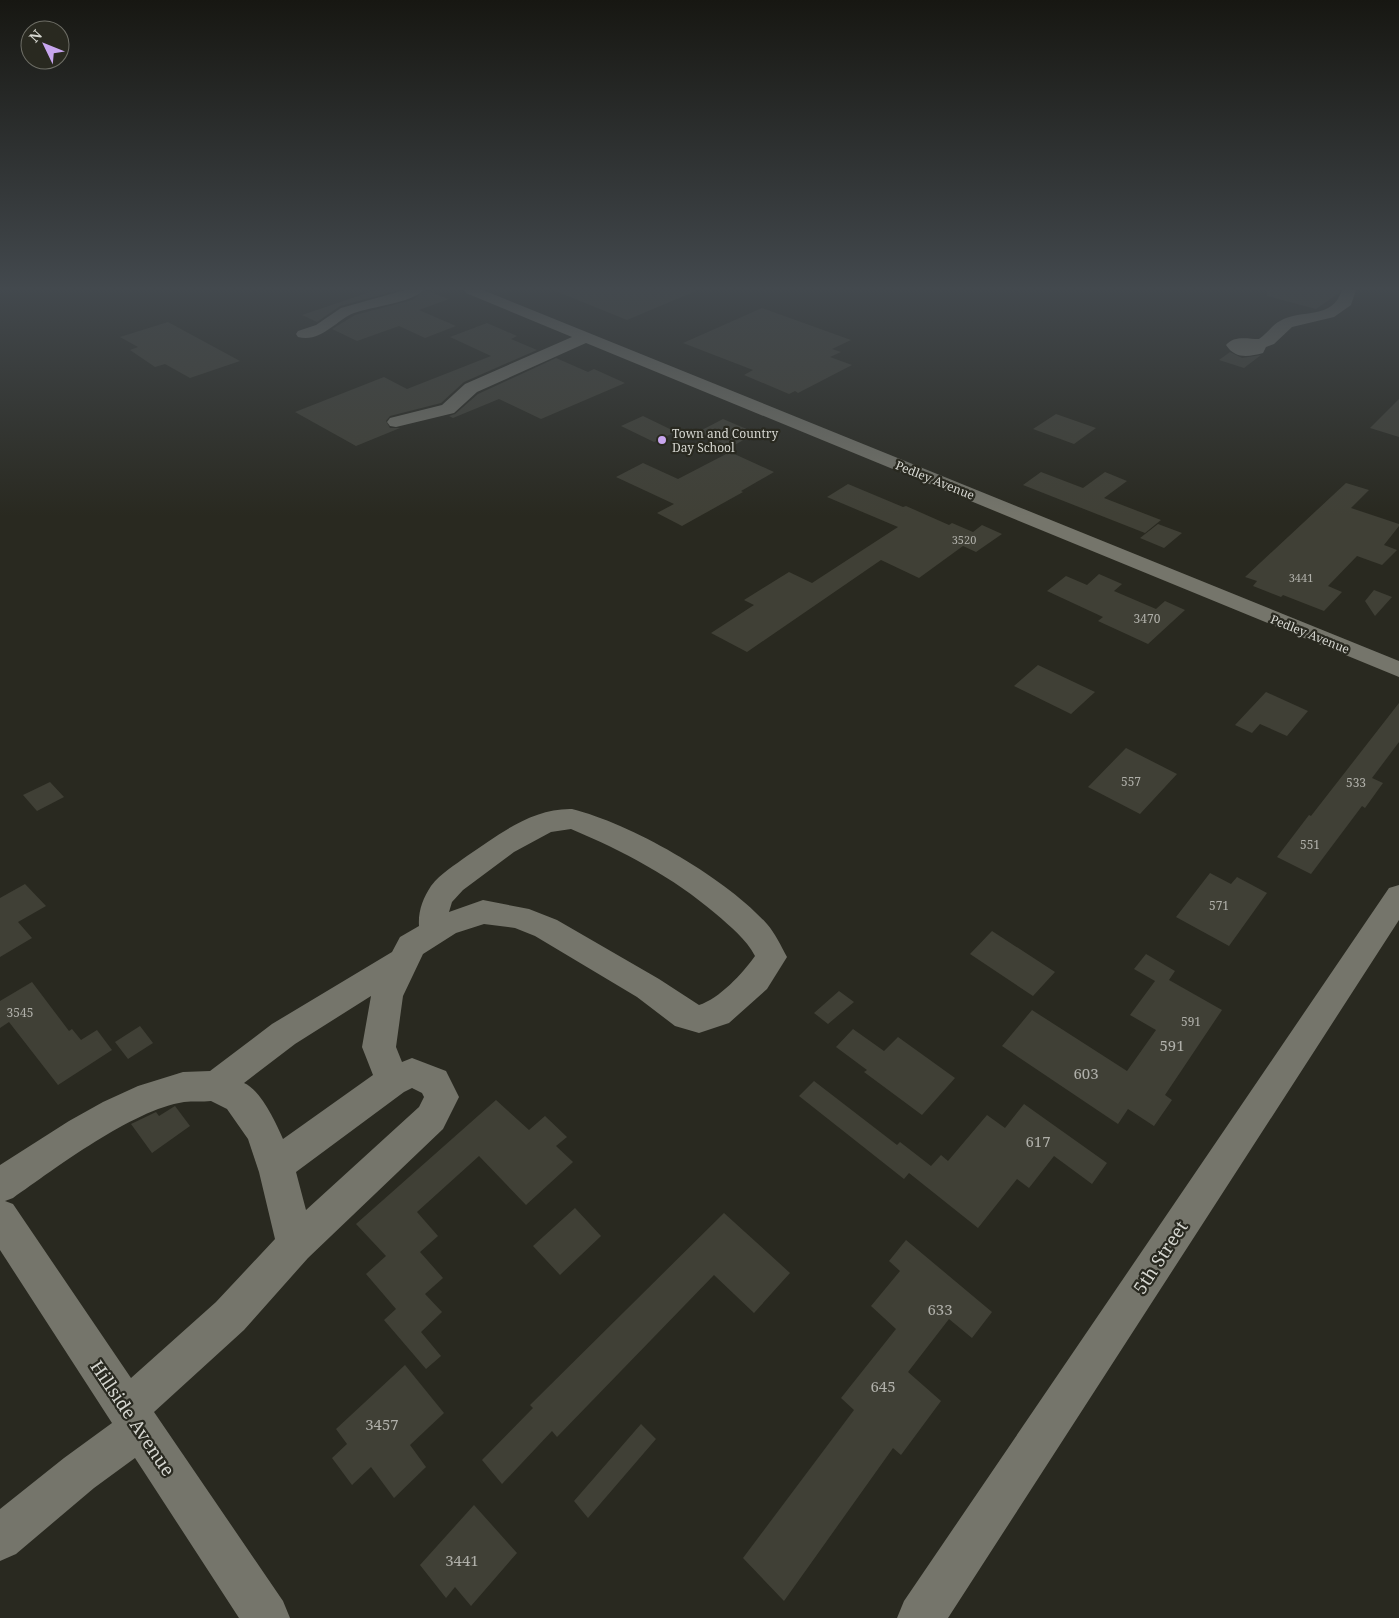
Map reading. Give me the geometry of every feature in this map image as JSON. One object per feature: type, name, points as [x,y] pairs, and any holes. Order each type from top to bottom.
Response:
[{"type":"street","points":[[396,422],[454,406],[471,388],[522,366]]},
{"type":"street","name":"Pedley Avenue","points":[[656,366],[1399,670]]},
{"type":"street","points":[[392,1082],[379,1047],[387,996],[411,946],[444,925],[483,912],[518,917],[546,928],[578,949],[648,988],[687,1016],[699,1019],[718,1013],[756,980],[771,957],[757,933],[711,893],[667,865],[615,836],[570,818],[539,824],[498,849],[449,884],[435,904],[433,921],[435,930]]},
{"type":"street","name":"5th Street","points":[[922,1618],[1399,896]]},
{"type":"street","points":[[217,1086],[238,1066],[313,1015],[404,961]]},
{"type":"street","points":[[0,1538],[79,1473],[134,1418],[181,1363],[230,1316],[296,1245],[431,1118],[442,1097],[434,1082],[412,1073],[392,1082],[275,1166]]},
{"type":"street","points":[[0,1186],[36,1161],[132,1103],[160,1092],[196,1086],[217,1086],[236,1096],[261,1128],[275,1166],[296,1245]]},
{"type":"street","name":"Hillside Avenue","points":[[0,1217],[266,1618]]},
{"type":"building","points":[[168,366],[227,366],[190,378]]},
{"type":"building","points":[[467,366],[502,366],[464,382],[441,403],[390,416],[386,421],[390,428],[400,428],[356,446],[295,412],[384,377],[407,389]]},
{"type":"building","points":[[540,366],[573,366],[588,372],[594,369],[625,383],[541,419],[499,399],[453,418],[449,416],[455,414],[478,394]]},
{"type":"building","points":[[741,366],[851,366],[798,393],[795,391],[789,394],[744,375],[753,370]]},
{"type":"building","points":[[1399,399],[1399,437],[1370,428]]},
{"type":"building","points":[[1056,414],[1096,428],[1074,444],[1033,429]]},
{"type":"building","points":[[643,416],[676,432],[654,442],[621,426]]},
{"type":"building","points":[[723,419],[756,433],[731,447],[698,432]]},
{"type":"building","points":[[730,452],[774,472],[741,491],[743,492],[682,526],[657,513],[674,504],[616,477],[643,463],[678,479]]},
{"type":"building","points":[[1041,472],[1083,488],[1105,472],[1127,481],[1104,498],[1161,520],[1145,533],[1023,485]]},
{"type":"building","points":[[1346,483],[1369,490],[1351,508],[1399,524],[1384,545],[1397,550],[1382,565],[1357,556],[1328,586],[1342,592],[1324,611],[1253,586],[1257,581],[1245,577]]},
{"type":"building","points":[[848,484],[949,525],[952,523],[973,532],[982,525],[1002,534],[976,552],[963,546],[919,578],[881,560],[747,652],[711,633],[754,605],[744,600],[789,572],[812,583],[898,527],[827,497]]},
{"type":"building","points":[[1158,524],[1182,533],[1164,548],[1140,538]]},
{"type":"building","points":[[1099,574],[1122,584],[1114,591],[1156,609],[1165,601],[1185,610],[1148,644],[1098,621],[1103,617],[1047,591],[1066,576],[1087,585]]},
{"type":"building","points":[[1374,590],[1392,597],[1375,616],[1365,601]]},
{"type":"building","points":[[1038,665],[1095,692],[1071,714],[1014,686]]},
{"type":"building","points":[[1266,692],[1308,711],[1287,736],[1260,724],[1252,733],[1235,725]]},
{"type":"building","points":[[1399,703],[1399,742],[1372,778],[1383,783],[1365,808],[1362,806],[1311,874],[1277,857],[1309,815],[1311,816]]},
{"type":"building","points":[[1126,748],[1177,774],[1140,814],[1088,787]]},
{"type":"building","points":[[50,782],[64,797],[37,811],[23,795]]},
{"type":"building","points":[[1210,873],[1231,884],[1237,877],[1267,893],[1229,946],[1176,917]]},
{"type":"building","points":[[25,884],[46,906],[18,922],[32,938],[0,957],[0,898]]},
{"type":"building","points":[[992,931],[1055,972],[1033,996],[970,954]]},
{"type":"building","points":[[1146,954],[1175,971],[1169,980],[1222,1010],[1165,1095],[1172,1100],[1154,1126],[1128,1109],[1118,1124],[1002,1046],[1032,1010],[1127,1071],[1156,1030],[1130,1015],[1155,981],[1134,969]]},
{"type":"building","points":[[32,982],[69,1031],[72,1029],[81,1040],[97,1030],[112,1050],[58,1085],[9,1022],[0,1028],[0,1001]]},
{"type":"building","points":[[839,991],[854,1002],[828,1024],[814,1013]]},
{"type":"building","points":[[140,1026],[153,1043],[128,1059],[115,1042]]},
{"type":"building","points":[[853,1029],[884,1051],[898,1037],[955,1078],[922,1115],[864,1072],[867,1070],[836,1047]]},
{"type":"building","points":[[814,1081],[897,1145],[900,1142],[931,1166],[941,1155],[948,1161],[987,1115],[1005,1128],[1024,1104],[1107,1163],[1092,1184],[1054,1156],[1029,1188],[1017,1179],[978,1228],[909,1173],[904,1179],[799,1096]]},
{"type":"building","points":[[496,1100],[529,1130],[545,1116],[567,1137],[556,1146],[573,1162],[526,1205],[479,1156],[417,1212],[438,1236],[420,1252],[443,1278],[425,1294],[442,1312],[421,1332],[441,1356],[426,1369],[384,1320],[396,1309],[366,1274],[386,1256],[356,1224]]},
{"type":"building","points":[[175,1106],[190,1126],[152,1153],[131,1124],[156,1112],[159,1116]]},
{"type":"building","points":[[575,1208],[601,1236],[560,1275],[533,1246]]},
{"type":"building","points":[[724,1213],[790,1273],[754,1313],[714,1275],[557,1437],[552,1431],[502,1484],[482,1460],[533,1408],[530,1405]]},
{"type":"building","points":[[906,1240],[992,1312],[972,1338],[949,1319],[908,1372],[941,1401],[901,1455],[893,1448],[784,1601],[743,1558],[854,1410],[841,1398],[896,1329],[871,1306],[900,1271],[889,1261]]},
{"type":"building","points":[[405,1365],[444,1413],[410,1445],[426,1467],[394,1498],[371,1467],[352,1485],[332,1458],[347,1444],[336,1429]]},
{"type":"building","points":[[641,1424],[656,1439],[588,1518],[574,1501]]},
{"type":"building","points":[[474,1505],[517,1553],[471,1606],[455,1587],[446,1598],[420,1565]]},
{"type":"place","name":"Town and Country Day School","points":[[662,440]]}]
